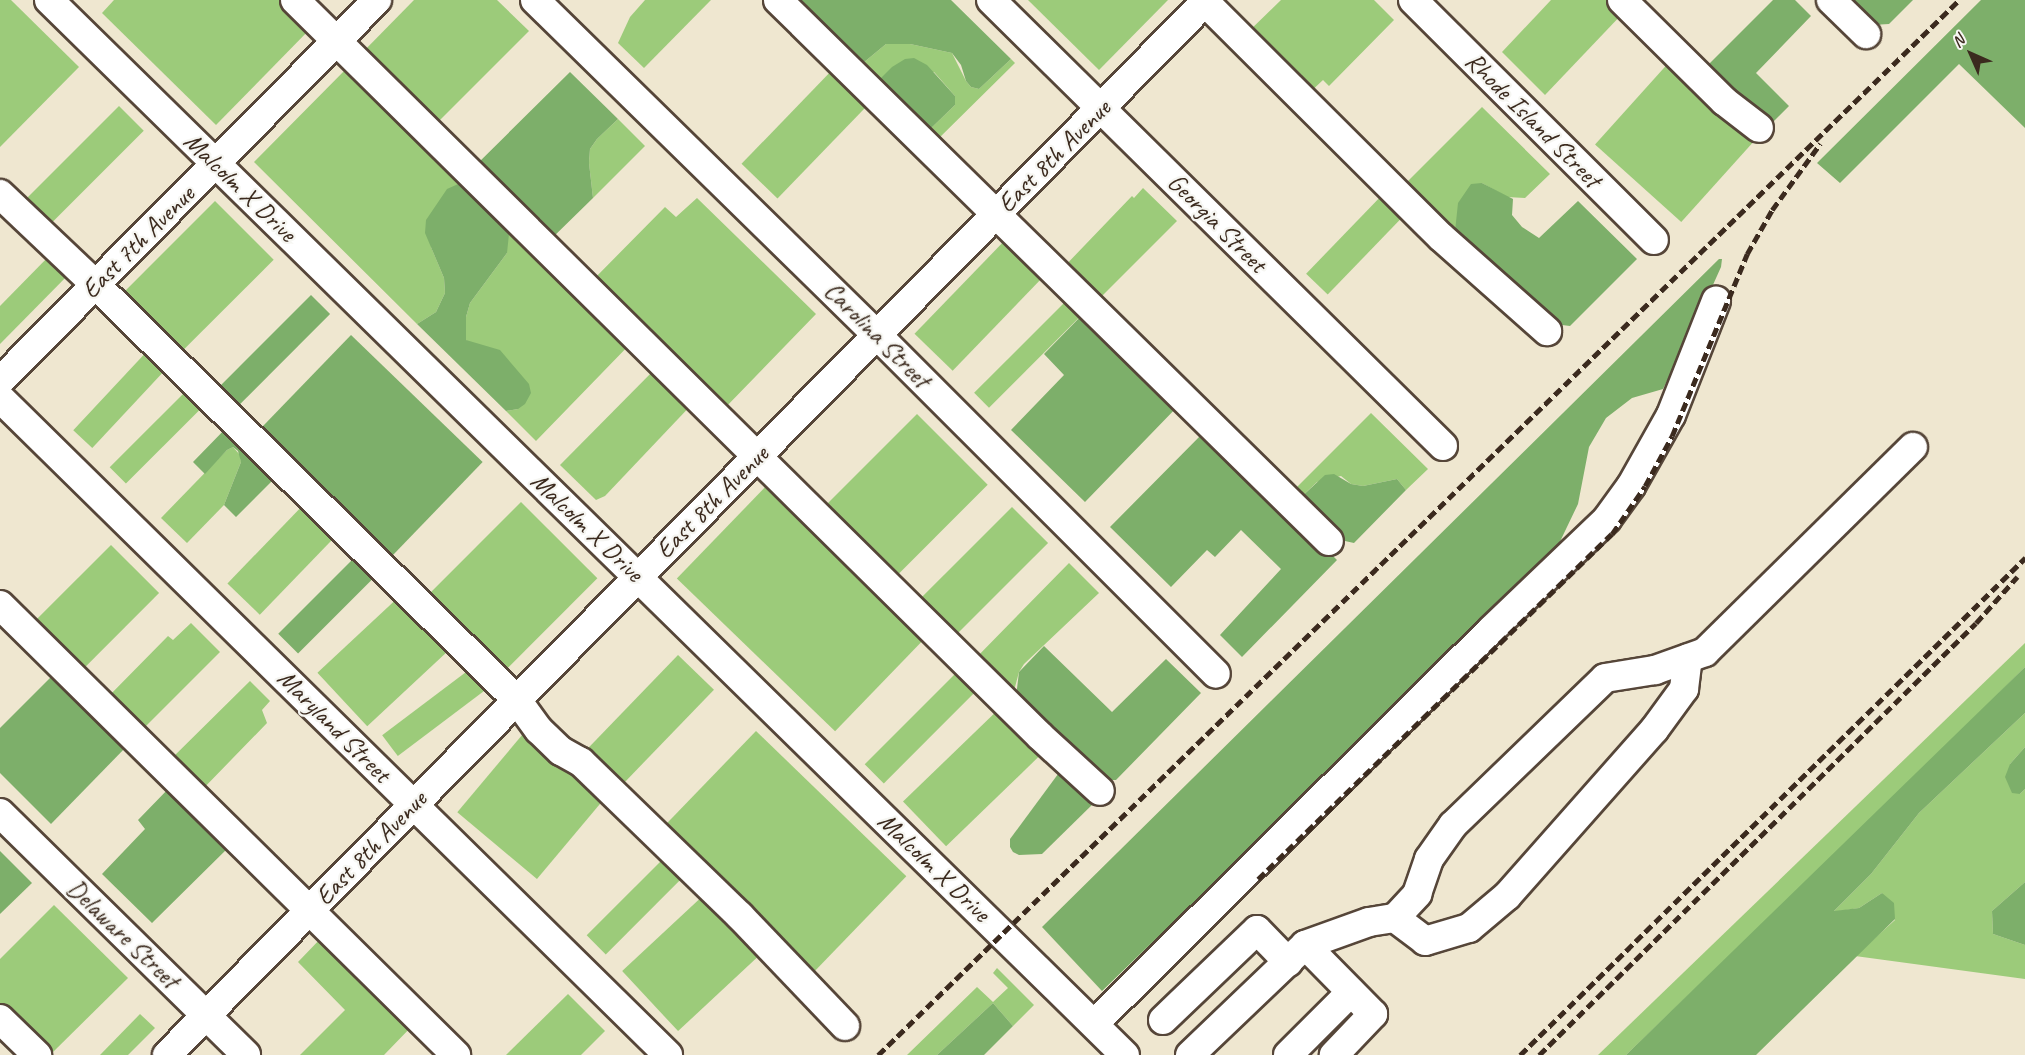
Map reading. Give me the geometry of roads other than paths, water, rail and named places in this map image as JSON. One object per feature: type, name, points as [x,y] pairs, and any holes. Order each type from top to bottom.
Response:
[{"type":"street","name":"Malcolm X Drive","points":[[49,0],[1125,1055]]},
{"type":"street","points":[[295,0],[1041,736],[1100,791]]},
{"type":"street","name":"East 7th Avenue","points":[[0,381],[377,0]]},
{"type":"street","name":"Carolina Street","points":[[535,0],[877,335],[1216,674]]},
{"type":"street","points":[[778,0],[1329,541]]},
{"type":"street","name":"Georgia Street","points":[[991,0],[1443,447]]},
{"type":"street","name":"Rhode Island Street","points":[[1413,0],[1654,240]]},
{"type":"street","points":[[1622,0],[1724,101],[1759,128]]},
{"type":"street","points":[[1831,0],[1866,34]]},
{"type":"street","points":[[1205,1],[1441,237],[1547,331]]},
{"type":"street","name":"East 8th Avenue","points":[[167,1055],[1205,1]]},
{"type":"street","points":[[0,194],[96,285],[517,700],[538,730],[597,778],[740,916],[845,1026]]},
{"type":"street","points":[[1094,1024],[1482,638],[1607,519],[1631,486],[1671,415],[1716,301]]},
{"type":"street","name":"Maryland Street","points":[[0,398],[668,1055]]},
{"type":"street","points":[[1190,1055],[1296,953],[1369,922],[1395,918],[1417,894],[1429,859],[1453,825],[1605,678],[1655,670],[1705,652],[1913,447]]},
{"type":"street","points":[[0,605],[456,1055]]},
{"type":"street","points":[[1395,918],[1425,941],[1469,928],[1507,896],[1654,730],[1684,689],[1688,658]]},
{"type":"street","name":"Delaware Street","points":[[0,813],[246,1055]]},
{"type":"street","points":[[1163,1020],[1257,930],[1296,953],[1351,992],[1373,1014],[1334,1055]]},
{"type":"street","points":[[1288,1055],[1351,992]]},
{"type":"street","points":[[0,1019],[37,1055]]},
{"type":"railway","points":[[878,1055],[1959,0]]},
{"type":"railway","points":[[1258,879],[1612,534],[1645,486],[1672,436],[1747,254],[1772,210],[1820,144]]},
{"type":"railway","points":[[1520,1055],[2025,558]]},
{"type":"railway","points":[[1539,1055],[1976,623],[2017,577]]}]
